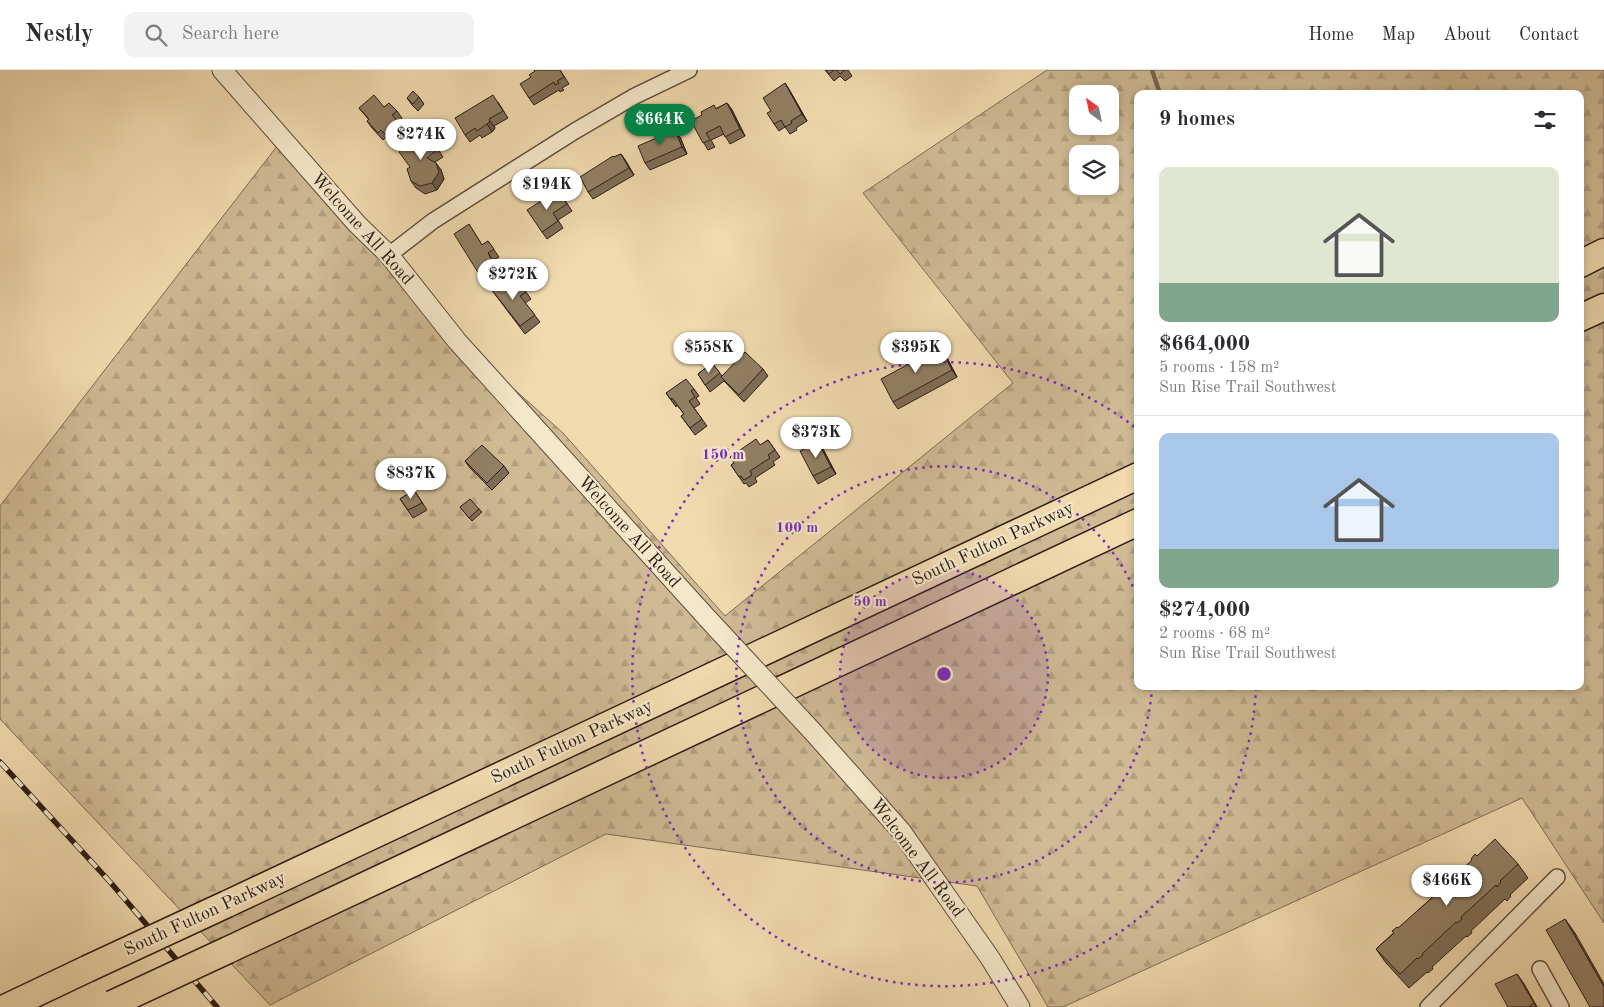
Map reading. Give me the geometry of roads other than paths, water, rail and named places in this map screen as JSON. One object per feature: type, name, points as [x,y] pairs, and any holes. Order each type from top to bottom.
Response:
[{"type":"highway","points":[[1584,262],[1604,252]]},
{"type":"highway","points":[[1584,270],[1604,262]]},
{"type":"highway","points":[[1584,316],[1604,307]]},
{"type":"highway","points":[[1584,326],[1604,319]]},
{"type":"highway","name":"South Fulton Parkway","points":[[6,1007],[1134,478]]},
{"type":"highway","points":[[109,1005],[1134,524]]},
{"type":"street","name":"Welcome All Road","points":[[222,70],[357,224],[389,255],[457,342],[708,619],[814,732],[901,830],[990,958],[1020,1007]]},
{"type":"street","points":[[389,255],[433,221],[575,131],[635,96],[689,70]]},
{"type":"street","points":[[1428,1007],[1557,877]]},
{"type":"street","points":[[1540,968],[1561,1007]]},
{"type":"waterway","points":[[1152,70],[1159,90]]},
{"type":"railway","points":[[0,762],[111,883],[217,1007]]}]
